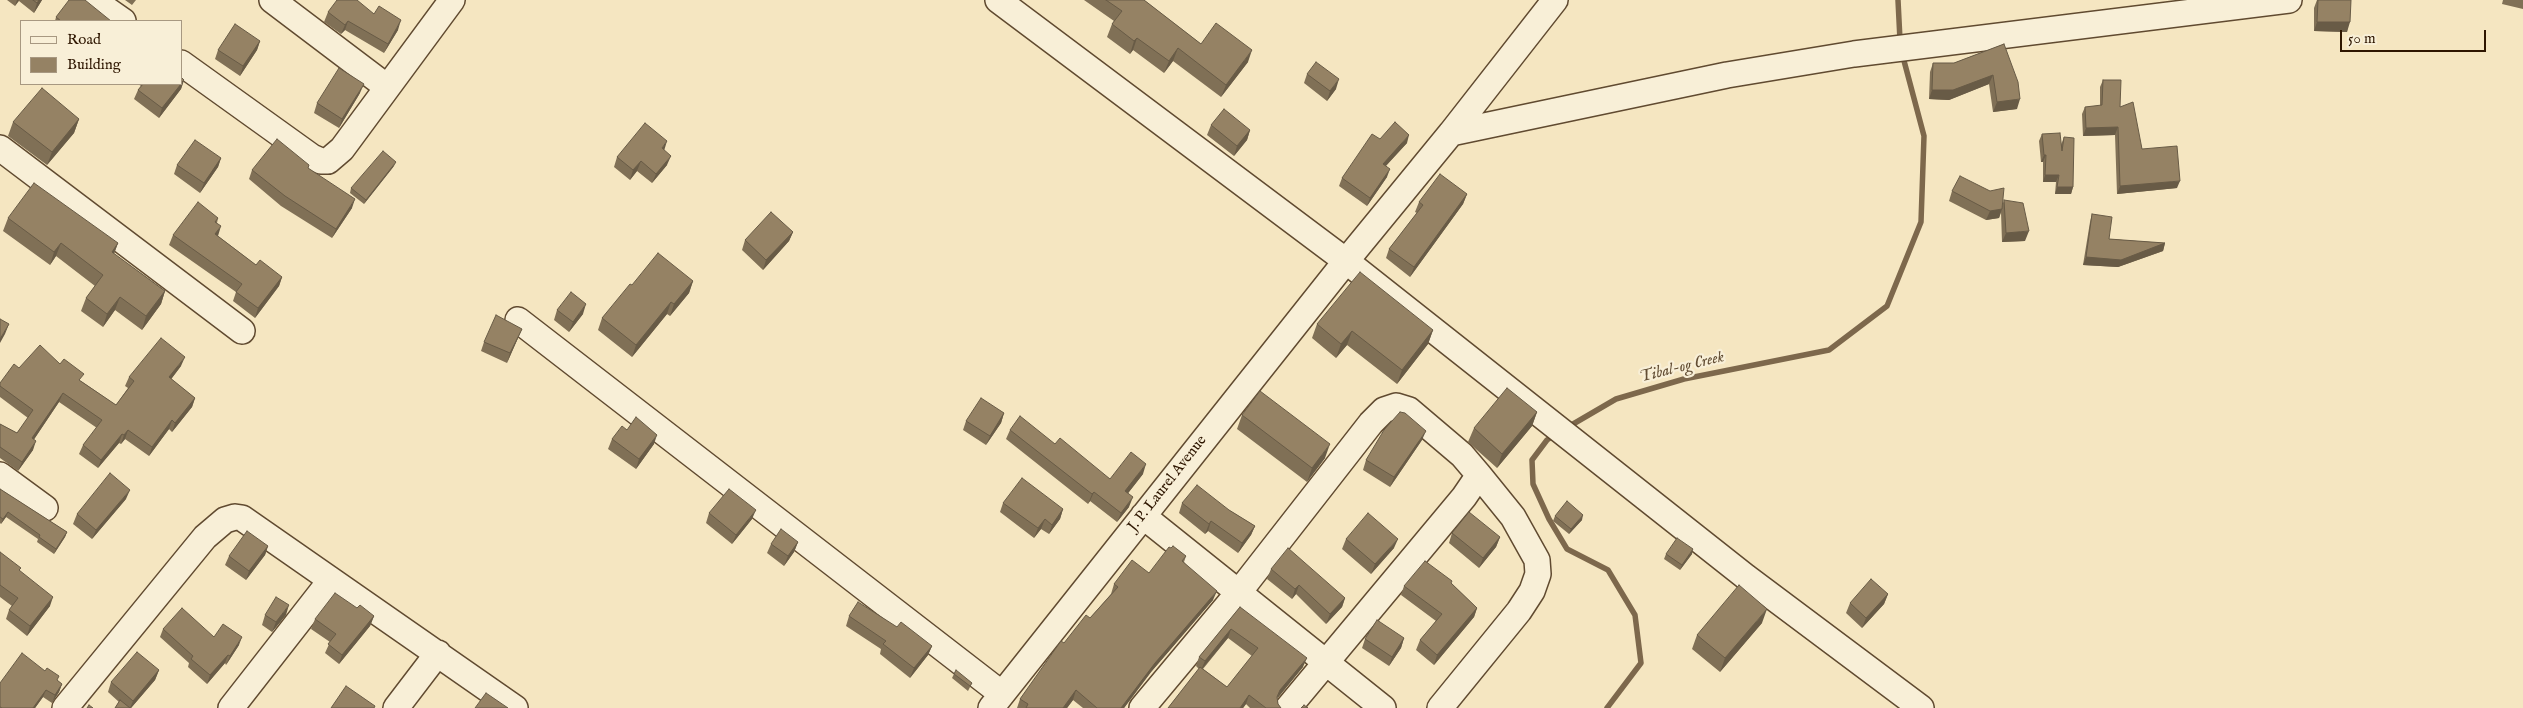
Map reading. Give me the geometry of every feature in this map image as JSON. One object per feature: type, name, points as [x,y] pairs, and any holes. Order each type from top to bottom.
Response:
[{"type":"street","points":[[94,0],[122,20]]},
{"type":"street","points":[[272,0],[386,87]]},
{"type":"street","points":[[182,64],[312,157],[321,161],[328,161],[342,149],[452,0]]},
{"type":"street","points":[[998,0],[1346,261],[1746,577],[1921,708]]},
{"type":"street","name":"J. P. Laurel Avenue","points":[[997,701],[1346,261],[1451,134],[1555,0]]},
{"type":"street","points":[[1451,134],[1727,75],[1854,54],[2289,0]]},
{"type":"street","points":[[0,148],[242,331]]},
{"type":"street","points":[[518,320],[997,701]]},
{"type":"street","points":[[1142,708],[1239,592],[1384,410],[1396,406],[1409,410],[1462,456],[1514,517],[1537,560],[1538,574],[1532,591],[1519,611],[1440,708]]},
{"type":"street","points":[[0,475],[45,508]]},
{"type":"street","points":[[1288,708],[1464,496],[1479,475]]},
{"type":"street","points":[[1143,516],[1383,708]]},
{"type":"street","points":[[66,708],[205,537],[225,520],[242,518],[515,708]]},
{"type":"street","points":[[231,708],[332,580]]},
{"type":"street","points":[[396,708],[438,653]]},
{"type":"building","points":[[69,0],[85,0],[110,20],[60,20],[56,17]]},
{"type":"building","points":[[337,0],[357,0],[374,14],[379,6],[401,20],[388,44],[348,21],[345,25],[328,12]]},
{"type":"building","points":[[1106,0],[1144,0],[1201,44],[1216,23],[1252,50],[1226,85],[1178,48],[1169,61],[1137,38],[1134,41],[1112,24],[1122,11]]},
{"type":"building","points":[[2318,0],[2351,0],[2350,22],[2317,22]]},
{"type":"building","points":[[235,24],[260,41],[243,66],[218,50]]},
{"type":"building","points":[[2004,44],[2018,82],[2020,99],[1997,102],[1993,75],[1953,90],[1932,90],[1933,63],[1954,63]]},
{"type":"building","points":[[1316,62],[1339,79],[1330,91],[1307,74]]},
{"type":"building","points":[[339,68],[364,84],[342,119],[317,103]]},
{"type":"building","points":[[2103,80],[2121,80],[2120,107],[2133,102],[2142,149],[2177,146],[2180,181],[2120,186],[2118,127],[2086,128],[2085,107],[2102,105]]},
{"type":"building","points":[[142,85],[180,85],[162,108],[138,90]]},
{"type":"building","points":[[42,88],[79,119],[52,152],[13,122]]},
{"type":"building","points":[[1224,109],[1250,130],[1237,146],[1211,125]]},
{"type":"building","points":[[1395,122],[1409,135],[1383,164],[1390,169],[1370,198],[1342,178],[1372,134],[1380,139]]},
{"type":"building","points":[[645,123],[667,141],[662,148],[671,156],[656,174],[641,161],[633,170],[617,157]]},
{"type":"building","points":[[2060,133],[2062,151],[2064,137],[2074,138],[2073,187],[2057,187],[2059,175],[2045,175],[2046,155],[2044,155],[2042,134]]},
{"type":"building","points":[[277,139],[309,165],[308,168],[355,199],[336,229],[285,196],[252,170]]},
{"type":"building","points":[[195,140],[221,158],[204,183],[177,165]]},
{"type":"building","points":[[383,151],[396,162],[366,200],[351,188]]},
{"type":"building","points":[[1440,174],[1467,194],[1414,267],[1389,249],[1423,205],[1419,202]]},
{"type":"building","points":[[1960,176],[1990,191],[2004,188],[2002,209],[1990,211],[1952,191]]},
{"type":"building","points":[[34,183],[118,243],[112,252],[165,291],[146,316],[120,297],[107,314],[86,298],[103,275],[61,243],[54,252],[8,218]]},
{"type":"building","points":[[2004,200],[2023,203],[2029,231],[2006,233]]},
{"type":"building","points":[[198,202],[218,218],[215,222],[221,226],[215,234],[256,265],[260,260],[282,277],[258,308],[236,292],[242,284],[173,235]]},
{"type":"building","points":[[771,212],[793,232],[766,260],[745,240]]},
{"type":"building","points":[[2092,214],[2112,217],[2109,239],[2165,243],[2121,260],[2086,257]]},
{"type":"building","points":[[658,253],[693,281],[674,304],[671,302],[636,345],[602,318]]},
{"type":"building","points":[[1360,272],[1433,330],[1402,370],[1352,331],[1341,344],[1317,324]]},
{"type":"building","points":[[571,292],[586,304],[573,322],[557,310]]},
{"type":"building","points":[[496,315],[522,329],[510,353],[484,342]]},
{"type":"building","points":[[0,319],[9,324],[0,339]]},
{"type":"building","points":[[161,338],[185,357],[169,377],[195,398],[175,423],[172,420],[152,447],[128,430],[124,435],[122,434],[101,460],[83,445],[102,420],[63,393],[32,438],[36,441],[22,462],[0,447],[0,424],[17,433],[33,410],[0,386],[0,383],[14,364],[19,368],[40,345],[60,364],[64,359],[84,374],[79,380],[116,405],[134,381],[129,377]]},
{"type":"building","points":[[1507,388],[1537,412],[1502,454],[1474,428]]},
{"type":"building","points":[[1260,391],[1330,444],[1312,468],[1242,415]]},
{"type":"building","points":[[981,398],[1004,413],[990,436],[966,421]]},
{"type":"building","points":[[1400,412],[1405,413],[1426,431],[1394,477],[1366,460],[1384,430]]},
{"type":"building","points":[[1020,416],[1055,444],[1060,438],[1110,479],[1131,452],[1146,464],[1125,491],[1133,497],[1121,513],[1094,492],[1092,494],[1010,430]]},
{"type":"building","points":[[636,417],[657,435],[639,459],[612,439],[622,426],[627,430]]},
{"type":"building","points":[[110,473],[130,490],[96,530],[77,514]]},
{"type":"building","points":[[1022,478],[1063,509],[1052,525],[1045,519],[1038,528],[1003,503]]},
{"type":"building","points":[[1197,485],[1229,510],[1255,526],[1242,543],[1211,521],[1209,524],[1182,503]]},
{"type":"building","points":[[0,489],[67,532],[56,549],[8,512],[3,519],[0,517]]},
{"type":"building","points":[[729,489],[756,510],[736,535],[709,513]]},
{"type":"building","points":[[1567,501],[1583,515],[1571,529],[1555,516]]},
{"type":"building","points":[[1469,512],[1500,537],[1483,558],[1452,533]]},
{"type":"building","points":[[1368,513],[1398,539],[1375,564],[1346,539]]},
{"type":"building","points":[[781,529],[798,542],[788,556],[771,544]]},
{"type":"building","points":[[247,531],[268,546],[249,571],[229,556]]},
{"type":"building","points":[[1677,538],[1693,549],[1682,565],[1666,554]]},
{"type":"building","points":[[1173,546],[1186,556],[1182,561],[1217,591],[1155,663],[1121,708],[1097,708],[1076,690],[1063,708],[1026,708],[1028,704],[1020,699],[1061,641],[1064,643],[1086,615],[1090,618],[1118,587],[1114,584],[1132,560],[1149,573],[1169,547]]},
{"type":"building","points":[[1288,548],[1345,598],[1330,614],[1299,585],[1295,589],[1271,569]]},
{"type":"building","points":[[0,552],[53,597],[30,626],[9,610],[18,598],[0,585]]},
{"type":"building","points":[[1425,561],[1452,581],[1451,583],[1477,608],[1437,655],[1420,640],[1442,614],[1404,586]]},
{"type":"building","points":[[1871,579],[1888,594],[1866,618],[1850,603]]},
{"type":"building","points":[[1739,585],[1767,609],[1725,658],[1697,635]]},
{"type":"building","points":[[335,593],[357,608],[360,605],[374,616],[342,655],[328,644],[336,634],[315,619]]},
{"type":"building","points":[[276,597],[289,605],[276,622],[265,615]]},
{"type":"building","points":[[858,602],[897,627],[901,622],[932,646],[914,668],[883,644],[886,641],[849,616]]},
{"type":"building","points":[[1240,607],[1307,658],[1280,690],[1277,697],[1281,708],[1266,708],[1249,695],[1240,708],[1168,708],[1200,667],[1227,687],[1258,648],[1231,629],[1205,661],[1199,657]]},
{"type":"building","points":[[182,608],[214,637],[223,624],[242,637],[230,656],[228,655],[210,675],[191,659],[193,656],[163,629]]},
{"type":"building","points":[[1377,620],[1404,638],[1392,657],[1365,639]]},
{"type":"building","points":[[137,652],[159,670],[133,701],[111,682]]},
{"type":"building","points":[[22,653],[45,671],[47,668],[59,676],[57,680],[62,684],[55,695],[46,690],[33,708],[2,708],[0,707],[0,683]]},
{"type":"building","points":[[956,670],[972,683],[970,686],[954,674]]},
{"type":"building","points":[[346,686],[375,706],[374,708],[331,708]]},
{"type":"building","points":[[486,693],[508,708],[475,708]]},
{"type":"building","points":[[120,700],[130,708],[115,708]]},
{"type":"waterway","name":"Tibal-og Creek","points":[[1898,0],[1900,40]]},
{"type":"waterway","name":"Tibal-og Creek","points":[[1568,427],[1616,399],[1684,379],[1829,350],[1887,306],[1921,222],[1924,136],[1903,57]]},
{"type":"waterway","name":"Tibal-og Creek","points":[[1556,434],[1547,440],[1532,460],[1533,484],[1549,519],[1567,549],[1608,570],[1635,615],[1641,663],[1607,708]]}]
